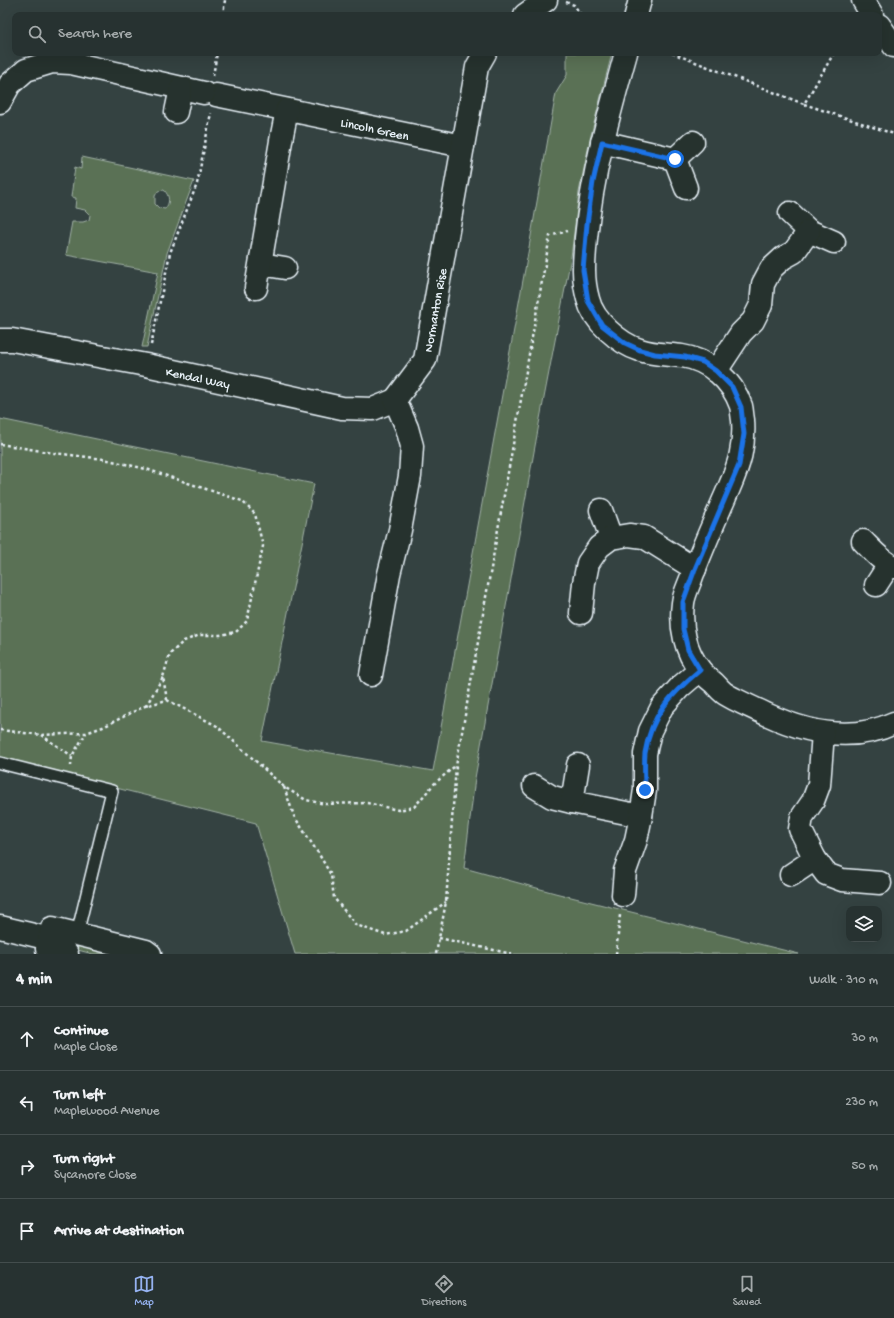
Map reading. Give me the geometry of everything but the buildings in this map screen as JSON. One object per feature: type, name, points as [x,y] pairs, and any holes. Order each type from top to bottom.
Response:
[{"type":"street","points":[[529,12],[546,0]]},
{"type":"street","points":[[637,12],[640,0]]},
{"type":"street","points":[[863,0],[870,12]]},
{"type":"street","points":[[882,29],[894,46]]},
{"type":"street","name":"Normanton Rise","points":[[395,400],[425,360],[477,67],[483,56]]},
{"type":"street","points":[[625,56],[593,182],[587,224],[583,270],[588,301],[602,325],[625,343],[640,350],[655,354],[685,357],[703,362],[716,371],[732,387],[741,407],[744,434],[739,465],[695,569],[683,602],[683,629],[688,650],[700,670],[724,693],[769,716],[802,729],[824,733],[852,734],[883,728],[894,723]]},
{"type":"street","name":"Lincoln Green","points":[[0,102],[10,84],[26,70],[52,62],[70,63],[181,88],[210,100],[287,110],[463,146]]},
{"type":"street","points":[[176,112],[181,88]]},
{"type":"street","points":[[256,288],[287,110]]},
{"type":"street","points":[[602,142],[675,159]]},
{"type":"street","points":[[675,159],[694,142]]},
{"type":"street","points":[[675,159],[686,188]]},
{"type":"street","points":[[790,213],[809,231],[834,242]]},
{"type":"street","points":[[716,371],[741,332],[754,321],[761,305],[763,284],[771,269],[783,258],[794,252],[809,231]]},
{"type":"street","points":[[261,264],[285,268]]},
{"type":"street","name":"Kendal Way","points":[[0,340],[12,340],[146,365],[342,408],[373,409],[395,400]]},
{"type":"street","points":[[371,674],[389,574],[400,530],[410,476],[412,446],[407,428],[395,400]]},
{"type":"street","points":[[601,510],[611,538]]},
{"type":"street","points":[[581,613],[588,563],[599,547],[611,538],[629,535],[644,538],[695,569]]},
{"type":"street","points":[[863,541],[876,554],[892,566],[876,585]]},
{"type":"street","points":[[623,895],[625,870],[636,840],[642,816],[645,790],[645,754],[650,731],[662,707],[680,687],[700,670]]},
{"type":"street","points":[[824,733],[819,785],[814,801],[802,817],[800,829],[815,859],[826,874],[842,880],[880,883]]},
{"type":"street","points":[[572,802],[578,766]]},
{"type":"street","points":[[534,786],[552,797],[642,816]]},
{"type":"street","points":[[791,875],[815,859]]},
{"type":"street","points":[[0,927],[50,939]]},
{"type":"street","points":[[67,954],[47,949],[52,928],[146,951],[150,954]]},
{"type":"lane","points":[[0,763],[112,791],[77,934]]},
{"type":"path","points":[[223,12],[225,0]]},
{"type":"path","points":[[560,0],[574,5],[579,12]]},
{"type":"path","points":[[680,56],[804,104],[894,134]]},
{"type":"path","points":[[804,104],[832,56]]},
{"type":"path","points":[[146,365],[170,253],[196,184],[210,100]]},
{"type":"path","points":[[436,954],[446,902],[456,766],[550,236],[587,224]]},
{"type":"path","points":[[0,444],[104,459],[146,469],[242,501],[255,514],[264,546],[247,621],[236,632],[220,635],[200,635],[184,641],[170,654],[163,677],[145,706]]},
{"type":"path","points":[[163,677],[167,700]]},
{"type":"path","points":[[0,730],[41,735],[86,732],[103,727],[145,706],[167,700],[217,726],[284,787],[306,800],[326,804],[367,803],[398,810],[414,807],[434,784],[456,766]]},
{"type":"path","points":[[69,780],[72,756],[86,732]]},
{"type":"path","points":[[41,735],[72,756]]},
{"type":"path","points":[[284,787],[294,816],[331,875],[334,898],[356,925],[385,935],[406,931],[446,902]]},
{"type":"path","points":[[616,954],[623,895]]},
{"type":"path","points":[[439,938],[512,954]]},
{"type":"green space","points":[[567,56],[611,56],[591,135],[579,192],[571,257],[539,424],[475,778],[464,868],[555,893],[799,954],[295,954],[256,823],[0,759],[0,419],[314,484],[262,741],[433,771],[556,93],[567,75]]},
{"type":"green space","points":[[82,157],[194,181],[167,253],[147,347],[142,347],[158,272],[66,255],[72,222],[83,222],[89,220],[90,215],[85,210],[75,208],[76,198],[71,197],[75,167],[81,169]],"holes":[[[164,190],[169,200],[168,204],[165,209],[159,208],[155,204],[155,196],[158,191]]]},
{"type":"green space","points":[[77,940],[124,954],[93,954],[74,949]]},
{"type":"route","points":[[645,790],[645,754],[650,731],[662,707],[680,687],[700,670],[688,650],[683,629],[683,602],[695,569],[739,465],[744,434],[741,407],[732,387],[716,371],[703,362],[685,357],[655,354],[640,350],[625,343],[602,325],[588,301],[583,270],[587,224],[593,182],[602,142],[675,159]]}]
